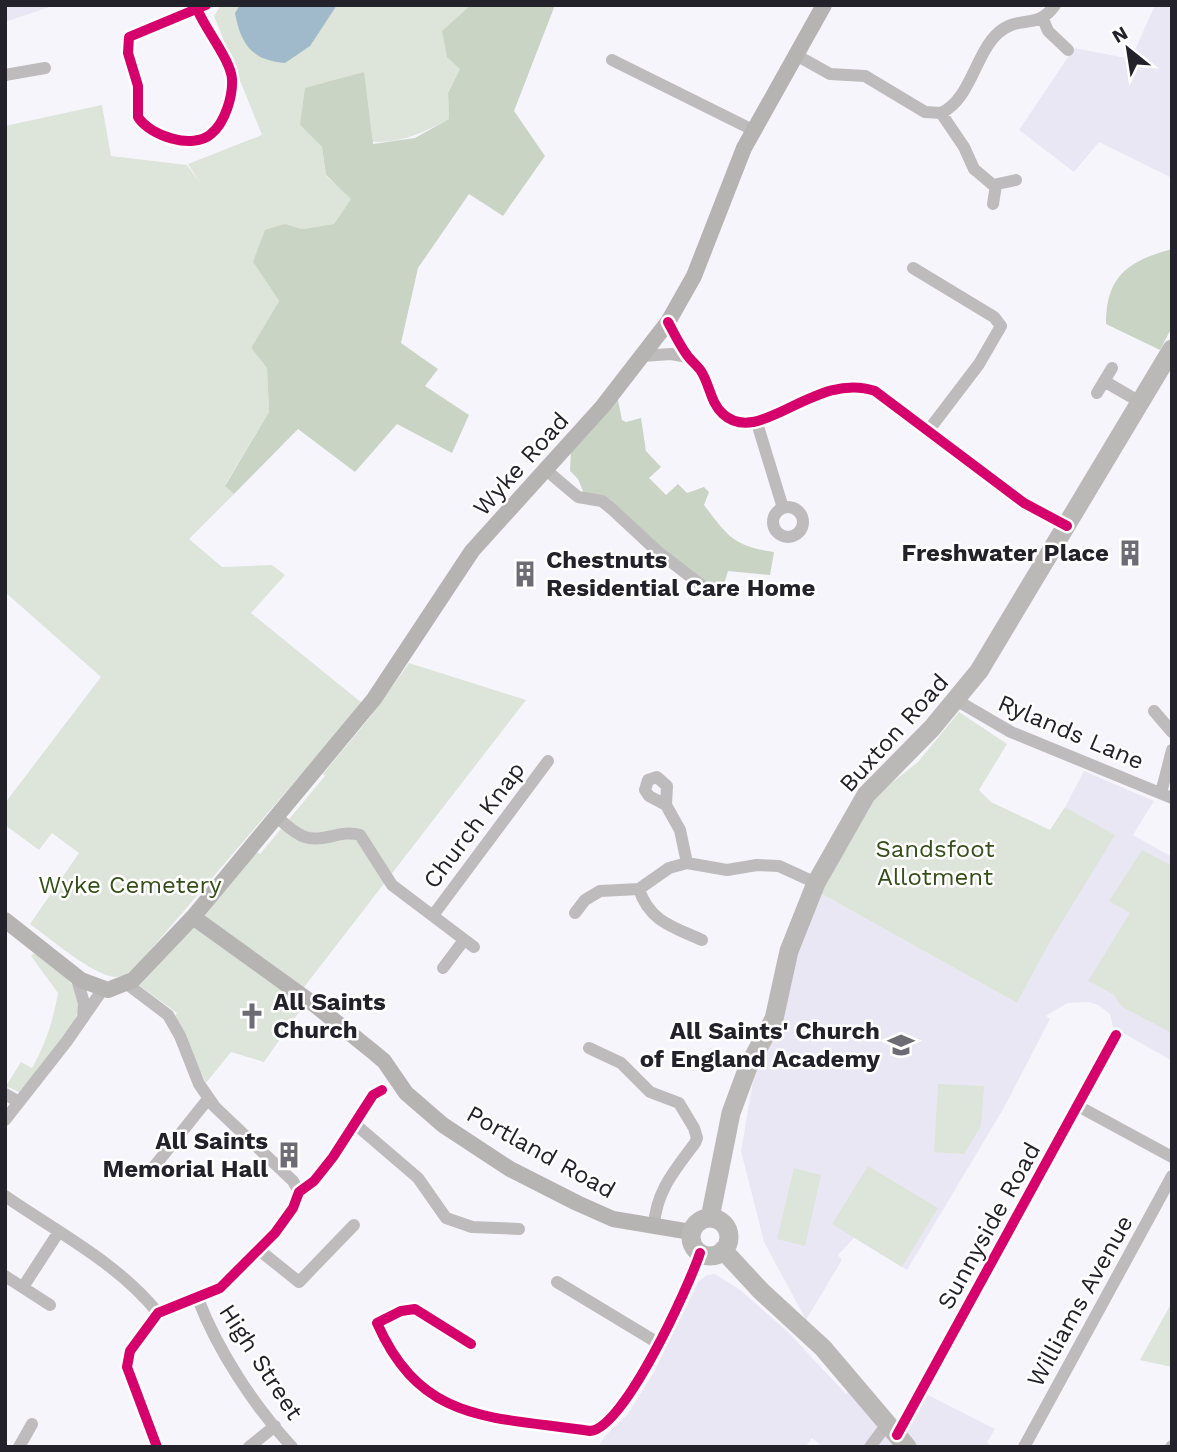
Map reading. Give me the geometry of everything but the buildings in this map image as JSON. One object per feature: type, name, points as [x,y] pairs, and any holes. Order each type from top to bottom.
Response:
[{"type":"highway","name":"Buxton Road","points":[[710,1218],[731,1113],[745,1074],[774,1019],[789,951],[816,883],[866,795],[956,700],[992,651],[1172,349]]},
{"type":"highway","points":[[710,1218],[721,1222],[728,1232],[723,1250],[710,1256],[700,1253],[692,1244],[691,1232],[700,1221],[710,1218]]},
{"type":"highway","points":[[723,1250],[761,1291],[823,1349],[897,1435]]},
{"type":"main road","name":"Wyke Road","points":[[127,984],[193,917],[277,817],[398,667],[472,551],[603,406],[668,321],[694,276],[730,178],[753,130],[824,5]]},
{"type":"main road","name":"Portland Road","points":[[193,917],[315,1004],[385,1063],[406,1093],[450,1130],[510,1169],[613,1219],[691,1232]]},
{"type":"main road","points":[[5,920],[76,976],[103,989],[127,984]]},
{"type":"street","points":[[796,55],[826,73],[864,76],[925,112],[941,113],[956,102],[998,33],[1020,22],[1043,19],[1055,5]]},
{"type":"street","points":[[202,8],[232,76],[227,106],[220,124],[210,136],[192,140],[153,133],[138,117],[138,86],[128,53],[129,37],[202,8]]},
{"type":"street","points":[[1043,19],[1048,31],[1068,50]]},
{"type":"street","points":[[612,60],[753,130]]},
{"type":"street","points":[[5,75],[45,68]]},
{"type":"street","points":[[941,113],[964,146],[974,169],[996,185]]},
{"type":"street","points":[[996,185],[1016,180]]},
{"type":"street","points":[[993,204],[996,185]]},
{"type":"street","points":[[913,268],[994,317],[1001,326],[979,364],[928,431]]},
{"type":"street","points":[[668,321],[688,357],[701,370],[711,398],[723,414],[738,422],[757,423],[817,393],[850,385],[875,391],[1024,503],[1067,526]]},
{"type":"street","points":[[642,356],[671,354],[688,357]]},
{"type":"street","points":[[1097,393],[1112,368]]},
{"type":"street","points":[[1104,381],[1140,402]]},
{"type":"street","points":[[757,423],[783,508]]},
{"type":"street","points":[[546,470],[578,497],[602,501],[657,551],[709,591]]},
{"type":"street","name":"Rylands Lane","points":[[956,700],[1011,732],[1166,795]]},
{"type":"street","points":[[1154,710],[1167,722],[1172,732]]},
{"type":"street","points":[[1166,795],[1172,750]]},
{"type":"street","name":"Church Knap","points":[[435,914],[548,761]]},
{"type":"street","points":[[666,806],[680,830],[687,863]]},
{"type":"street","name":"Church Knap","points":[[277,817],[302,836],[318,837],[345,832],[360,835],[392,885],[435,914],[469,943],[443,968]]},
{"type":"street","points":[[575,913],[585,901],[600,891],[639,888],[669,869],[687,863],[727,870],[757,865],[779,866],[816,883]]},
{"type":"street","points":[[639,888],[646,907],[654,918],[702,940]]},
{"type":"street","points":[[76,976],[84,1003],[82,1022]]},
{"type":"street","points":[[127,984],[168,1014],[208,1098],[232,1125],[293,1181],[299,1192]]},
{"type":"street","points":[[5,1120],[82,1022],[103,989]]},
{"type":"street","name":"Sunnyside Road","points":[[870,1447],[897,1435],[1116,1035]]},
{"type":"street","points":[[589,1048],[621,1063],[650,1092],[679,1104],[687,1112],[696,1134],[695,1143],[662,1188],[656,1201],[653,1226]]},
{"type":"street","points":[[157,1447],[127,1363],[142,1331],[158,1314],[220,1288],[259,1250],[286,1219],[299,1192],[314,1181],[373,1095],[382,1090]]},
{"type":"street","points":[[5,1094],[19,1102]]},
{"type":"street","points":[[153,1168],[208,1098]]},
{"type":"street","points":[[1078,1106],[1172,1157]]},
{"type":"street","points":[[355,1124],[418,1178],[446,1218],[472,1227],[519,1229]]},
{"type":"street","name":"Williams Avenue","points":[[1024,1447],[1172,1175]]},
{"type":"street","points":[[5,1196],[137,1289],[158,1314]]},
{"type":"street","points":[[259,1250],[299,1282],[354,1225]]},
{"type":"street","points":[[23,1287],[58,1233]]},
{"type":"street","points":[[471,1344],[415,1309],[401,1311],[377,1323],[392,1354],[409,1377],[447,1403],[477,1414],[590,1431],[604,1426],[623,1405],[658,1343],[700,1253]]},
{"type":"street","points":[[5,1276],[50,1305]]},
{"type":"street","points":[[557,1282],[658,1343]]},
{"type":"street","name":"High Street","points":[[198,1298],[206,1320],[232,1365],[292,1447]]},
{"type":"street","points":[[19,1447],[32,1424]]},
{"type":"street","points":[[249,1447],[275,1426]]},
{"type":"shaded area","points":[[5,5],[56,5],[5,22]]},
{"type":"shaded area","points":[[1155,5],[1172,5],[1172,178],[1099,142],[1074,172],[1019,130],[1074,48],[1131,59]]},
{"type":"shaded area","name":"All Saints' Church of England Academy","points":[[1084,771],[1154,801],[1133,835],[1172,857],[1172,1061],[1113,1027],[1110,1014],[1098,1005],[1089,1002],[1068,1003],[1046,1016],[1050,1019],[1005,1106],[907,1270],[854,1238],[838,1255],[842,1260],[806,1320],[764,1242],[741,1151],[754,1076],[800,934],[820,893],[1017,1003],[1114,835],[1065,807]]},
{"type":"shaded area","points":[[715,1274],[739,1289],[787,1331],[846,1394],[852,1387],[905,1447],[823,1447],[812,1438],[805,1447],[598,1447],[605,1436],[627,1415],[654,1372],[698,1282],[707,1275]]},
{"type":"shaded area","points":[[924,1393],[995,1429],[987,1442],[991,1447],[907,1447],[903,1431]]},
{"type":"green space","name":"Wyke Cemetery","points":[[221,5],[471,5],[460,69],[448,93],[449,119],[408,137],[376,142],[343,137],[300,125],[322,147],[326,176],[352,198],[334,224],[302,229],[284,224],[253,262],[279,301],[251,348],[267,368],[269,412],[225,485],[234,494],[189,539],[222,567],[272,565],[285,575],[251,613],[362,703],[135,968],[115,977],[83,963],[30,924],[79,853],[52,833],[39,850],[5,825],[5,803],[101,677],[5,592],[5,126],[102,105],[111,156],[187,165],[200,183],[188,164],[262,135],[214,16]]},
{"type":"green space","points":[[471,5],[555,5],[514,111],[545,156],[503,216],[469,194],[418,268],[401,343],[438,369],[425,386],[469,415],[452,453],[397,424],[355,472],[298,429],[234,494],[225,486],[269,412],[267,368],[251,348],[279,301],[253,262],[265,230],[285,224],[302,229],[334,224],[351,199],[326,175],[322,147],[300,125],[305,88],[364,72],[373,144],[415,138],[449,119],[448,93],[460,69],[447,57],[442,31]]},
{"type":"green space","points":[[1172,249],[1172,327],[1160,350],[1106,324],[1107,307],[1115,282],[1122,273],[1143,259]]},
{"type":"green space","points":[[618,400],[622,420],[626,422],[641,418],[646,451],[661,467],[649,478],[666,495],[678,484],[687,493],[704,487],[709,492],[704,505],[726,532],[750,547],[774,552],[770,575],[728,571],[724,584],[701,581],[585,496],[578,479],[570,471],[571,449],[611,404]]},
{"type":"green space","points":[[409,663],[526,700],[301,991],[306,1002],[264,1062],[231,1052],[206,1083],[175,1016],[177,1013],[139,985],[257,852],[260,854],[325,776],[323,774],[371,716]]},
{"type":"green space","name":"Sandsfoot Allotment","points":[[959,712],[1007,744],[979,790],[991,802],[1050,830],[1065,807],[1115,835],[1051,940],[1017,1003],[820,893],[871,799],[918,762]]},
{"type":"green space","points":[[1142,850],[1172,866],[1172,1033],[1122,1007],[1113,994],[1088,981],[1130,913],[1109,901]]},
{"type":"green space","points":[[36,952],[70,982],[78,994],[79,1005],[76,1017],[59,1045],[19,1092],[6,1086],[21,1062],[32,1068],[48,1032],[58,993],[31,956]]},
{"type":"green space","points":[[938,1084],[984,1086],[981,1126],[964,1154],[934,1152]]},
{"type":"green space","points":[[868,1166],[938,1208],[902,1267],[832,1224]]},
{"type":"green space","points":[[794,1168],[821,1175],[805,1246],[777,1239]]},
{"type":"green space","points":[[1172,1302],[1172,1367],[1140,1360]]},
{"type":"water","points":[[240,5],[337,5],[310,46],[285,63],[264,58],[250,49],[241,34],[235,13]]},
{"type":"cycle path","points":[[198,11],[231,72],[231,93],[227,109],[216,129],[203,139],[183,141],[152,130],[138,117],[138,86],[128,53],[129,37],[206,5]]},
{"type":"cycle path","points":[[668,322],[684,351],[701,371],[719,409],[738,422],[754,422],[831,391],[853,387],[875,391],[1024,503],[1067,526]]},
{"type":"cycle path","points":[[897,1435],[1116,1035]]},
{"type":"cycle path","points":[[157,1447],[127,1367],[130,1351],[158,1313],[220,1288],[275,1233],[293,1208],[299,1192],[314,1181],[373,1095],[382,1090]]},
{"type":"cycle path","points":[[471,1344],[415,1309],[401,1311],[377,1323],[395,1356],[416,1381],[439,1398],[464,1410],[492,1417],[590,1431],[604,1424],[637,1383],[654,1354],[700,1253]]},
{"type":"place","name":"Freshwater Place","points":[[1130,553]]},
{"type":"place","name":"Chestnuts Residential Care Home","points":[[525,574]]},
{"type":"place","name":"All Saints Church","points":[[252,1016]]},
{"type":"place","name":"All Saints' Church of England Academy","points":[[901,1045]]},
{"type":"place","name":"All Saints Memorial Hall","points":[[289,1155]]}]
